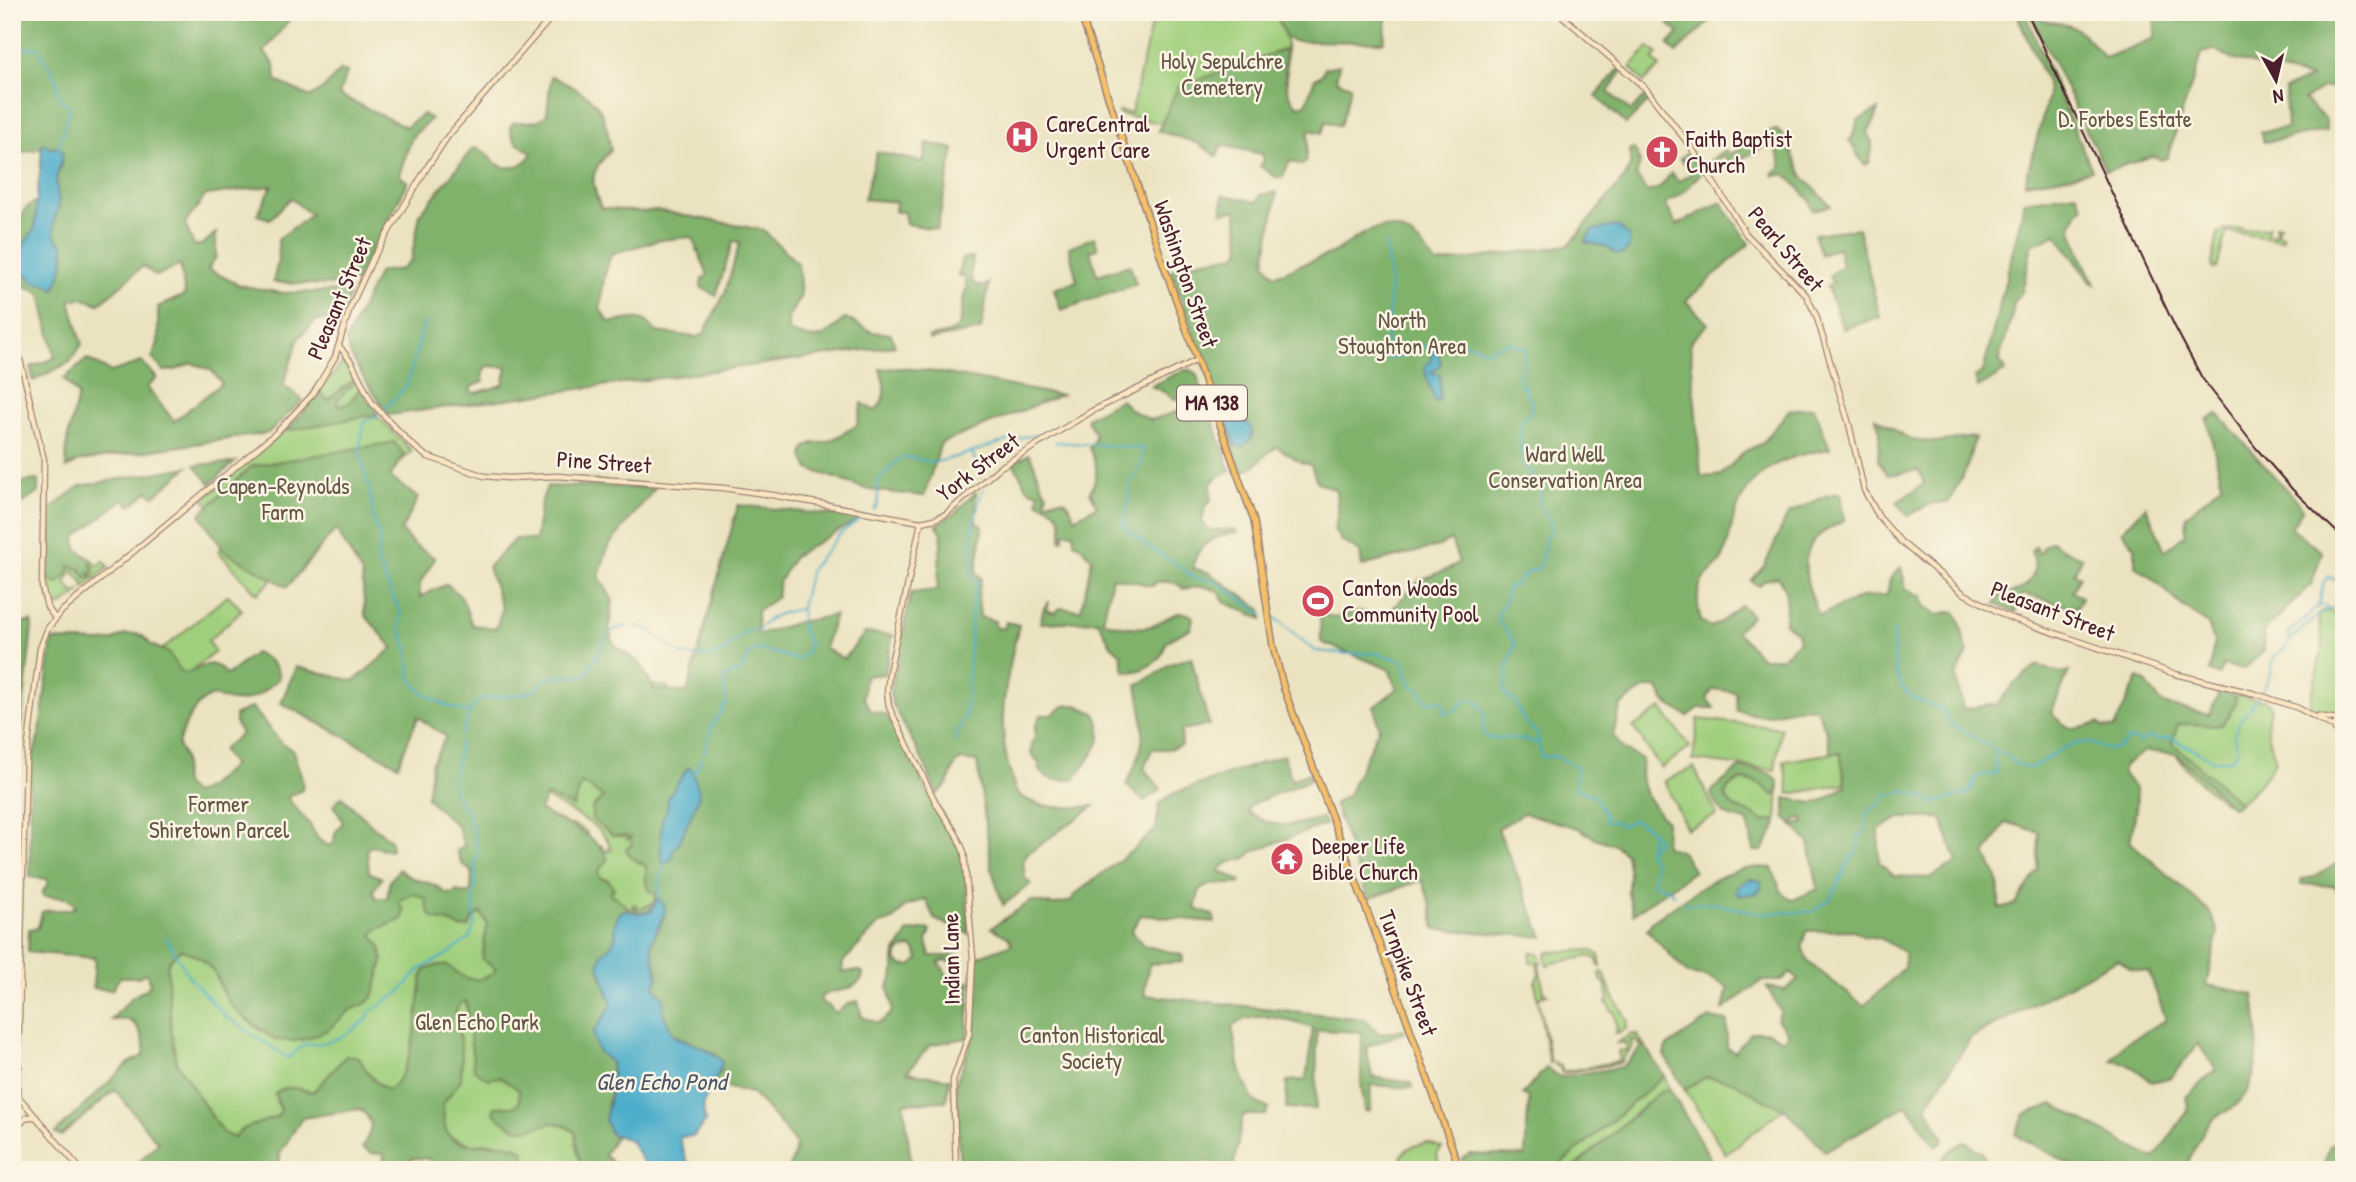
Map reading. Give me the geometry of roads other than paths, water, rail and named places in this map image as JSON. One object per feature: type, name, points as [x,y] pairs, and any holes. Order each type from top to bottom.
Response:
[{"type":"main road","name":"Pleasant Street","points":[[55,618],[276,433],[313,394],[333,362],[350,308],[367,269],[432,158],[556,12]]},
{"type":"main road","name":"Pearl Street","points":[[1558,12],[1625,69],[1659,104],[1707,170],[1746,234],[1801,289],[1812,305],[1819,323]]},
{"type":"main road","name":"Washington Street","points":[[1079,13],[1254,521],[1265,589]]},
{"type":"main road","name":"Pleasant Street","points":[[1819,323],[1849,424],[1861,483],[1871,505],[1901,542],[1952,585],[1993,610],[2044,631],[2175,674],[2256,694],[2316,716],[2334,727],[2337,734],[2344,736]]},
{"type":"main road","points":[[12,326],[44,458],[42,587],[47,607],[55,618],[40,648],[27,748],[15,1170]]},
{"type":"main road","name":"Pine Street","points":[[339,346],[372,403],[413,446],[426,456],[484,476],[508,478],[557,475],[723,488],[921,522]]},
{"type":"main road","name":"York Street","points":[[915,758],[889,707],[887,686],[921,522],[946,514],[999,468],[1092,411],[1197,360]]},
{"type":"main road","points":[[333,362],[350,361]]},
{"type":"main road","name":"Turnpike Street","points":[[1265,589],[1273,646],[1285,692],[1396,989],[1460,1170]]},
{"type":"main road","name":"Pleasant Street","points":[[2316,716],[2341,719]]},
{"type":"main road","points":[[2334,727],[2341,719]]},
{"type":"main road","name":"Indian Lane","points":[[915,758],[964,852],[973,958],[969,1034],[953,1080],[956,1170]]},
{"type":"main road","points":[[12,1074],[19,1066]]},
{"type":"main road","points":[[12,1089],[81,1170]]},
{"type":"main road","points":[[18,1126],[27,1117],[37,1118]]},
{"type":"water","points":[[44,143],[49,148],[60,148],[63,154],[56,179],[59,206],[54,233],[64,246],[63,268],[55,290],[47,284],[34,282],[12,262],[13,256],[35,228]]},
{"type":"water","points":[[1618,226],[1629,236],[1629,248],[1624,253],[1617,254],[1607,247],[1585,242],[1592,230]]},
{"type":"water","points":[[1437,349],[1441,364],[1431,373],[1440,375],[1438,402],[1434,400],[1425,367],[1431,362],[1432,354]]},
{"type":"water","points":[[1232,419],[1247,422],[1251,428],[1252,437],[1244,447],[1236,446],[1227,423]]},
{"type":"water","points":[[688,768],[691,768],[699,790],[698,799],[679,843],[673,850],[673,858],[664,865],[660,850],[662,819],[667,810],[668,797]]},
{"type":"water","points":[[1749,879],[1761,881],[1761,889],[1757,893],[1740,896],[1736,892],[1738,886]]},
{"type":"water","name":"Glen Echo Pond","points":[[658,898],[664,904],[665,912],[651,944],[658,978],[654,987],[664,998],[663,1013],[674,1036],[706,1049],[722,1061],[704,1104],[706,1121],[694,1136],[679,1137],[686,1159],[694,1170],[645,1165],[630,1140],[611,1134],[605,1120],[613,1084],[611,1062],[598,1050],[593,1033],[612,1005],[599,965],[602,953],[612,945],[619,913],[625,910],[651,912]]},
{"type":"waterway","points":[[12,47],[38,48],[57,81],[59,98],[70,107],[59,148]]},
{"type":"waterway","points":[[1385,243],[1390,277],[1384,353],[1386,358],[1396,358],[1425,346],[1433,351],[1442,340],[1454,346],[1465,343],[1486,351],[1510,342],[1526,349],[1523,366],[1517,375],[1532,407],[1523,419],[1519,438],[1523,461],[1541,490],[1540,504],[1553,528],[1546,537],[1540,568],[1529,571],[1507,588],[1505,602],[1498,612],[1500,622],[1515,646],[1507,668],[1505,694],[1515,702],[1525,723],[1537,733],[1541,757],[1555,756],[1577,767],[1575,788],[1595,796],[1605,815],[1605,821],[1610,823],[1615,820],[1621,826],[1634,820],[1648,827],[1658,840],[1648,852],[1656,865],[1653,884],[1667,887],[1674,895]]},
{"type":"waterway","points":[[383,411],[407,385],[425,321]]},
{"type":"waterway","points":[[378,416],[365,421],[359,452],[380,538],[377,561],[402,616],[399,627],[408,650],[410,675],[413,682],[426,694],[469,713]]},
{"type":"waterway","points":[[874,510],[878,503],[878,480],[902,458],[935,462],[1005,441],[1043,436]]},
{"type":"waterway","points":[[1055,442],[1143,448],[1141,467],[1129,483],[1123,526],[1195,579],[1214,580],[1263,615]]},
{"type":"waterway","points":[[972,452],[981,477]]},
{"type":"waterway","points":[[954,742],[966,714],[972,606],[977,582],[971,574],[973,524],[983,488]]},
{"type":"waterway","points":[[704,753],[711,728],[726,703],[724,679],[732,673],[741,672],[750,652],[761,649],[798,660],[807,652],[809,644],[802,628],[801,608],[810,570],[840,534],[864,516]]},
{"type":"waterway","points":[[2319,605],[2324,581],[2328,577],[2344,583]]},
{"type":"waterway","points":[[2262,691],[2271,674],[2274,656],[2319,615],[2344,601]]},
{"type":"waterway","points":[[2290,639],[2288,634],[2319,606],[2325,605],[2328,608]]},
{"type":"waterway","points":[[679,653],[694,656],[719,654],[743,633],[759,630],[777,615],[800,609]]},
{"type":"waterway","points":[[1273,616],[1315,651],[1379,653],[1403,660],[1410,685],[1420,690],[1426,703],[1440,700],[1444,703],[1443,713],[1456,709],[1466,699],[1479,703],[1485,714],[1483,731],[1487,738],[1513,738],[1518,741],[1524,739],[1538,743]]},
{"type":"waterway","points":[[462,735],[469,713],[480,699],[523,694],[537,689],[541,683],[552,677],[586,675],[608,635],[615,629],[627,626]]},
{"type":"waterway","points":[[636,626],[648,629],[674,649]]},
{"type":"waterway","points":[[1894,630],[1896,673],[1906,691],[1927,704],[1944,709],[1946,720],[1996,751]]},
{"type":"waterway","points":[[1684,901],[1686,904],[1713,903],[1757,913],[1812,912],[1831,899],[1850,859],[1856,854],[1859,844],[1857,838],[1864,833],[1867,813],[1881,803],[1885,794],[1896,795],[1902,790],[1926,797],[1931,804],[1936,803],[1968,794],[1977,776],[1993,775],[1997,771],[1994,759],[1998,753],[2005,754],[2016,764],[2030,768],[2066,747],[2079,743],[2115,749],[2129,739],[2141,742],[2149,737],[2160,740],[2170,737],[2213,760],[2230,760],[2238,751],[2234,735],[2238,724],[2256,699]]},
{"type":"waterway","points":[[166,937],[189,977],[225,1016],[288,1058],[305,1044],[332,1041],[353,1030],[368,1019],[369,1012],[398,994],[419,970],[470,938],[475,922],[475,861],[479,853],[467,811],[452,789],[460,742]]},
{"type":"waterway","points":[[694,774],[702,758]]},
{"type":"waterway","points":[[1649,849],[1652,834]]},
{"type":"waterway","points":[[659,898],[659,882],[666,862]]},
{"type":"railway","points":[[2027,12],[2174,325],[2202,378],[2256,448],[2293,490],[2344,539]]},
{"type":"place","name":"CareCentral Urgent Care","points":[[1022,137]]},
{"type":"place","name":"Faith Baptist Church","points":[[1662,152]]},
{"type":"place","name":"Canton Woods Community Pool","points":[[1318,601]]},
{"type":"place","name":"Deeper Life Bible Church","points":[[1287,859]]},
{"type":"park label","name":"Holy Sepulchre Cemetery","points":[[1222,74]]},
{"type":"park label","name":"D. Forbes Estate","points":[[2125,119]]},
{"type":"park label","name":"North Stoughton Area","points":[[1402,333]]},
{"type":"park label","name":"Ward Well Conservation Area","points":[[1565,467]]},
{"type":"park label","name":"Capen-Reynolds Farm","points":[[283,499]]},
{"type":"park label","name":"Former Shiretown Parcel","points":[[219,817]]},
{"type":"park label","name":"Glen Echo Park","points":[[477,1022]]},
{"type":"park label","name":"Canton Historical Society","points":[[1092,1048]]}]
